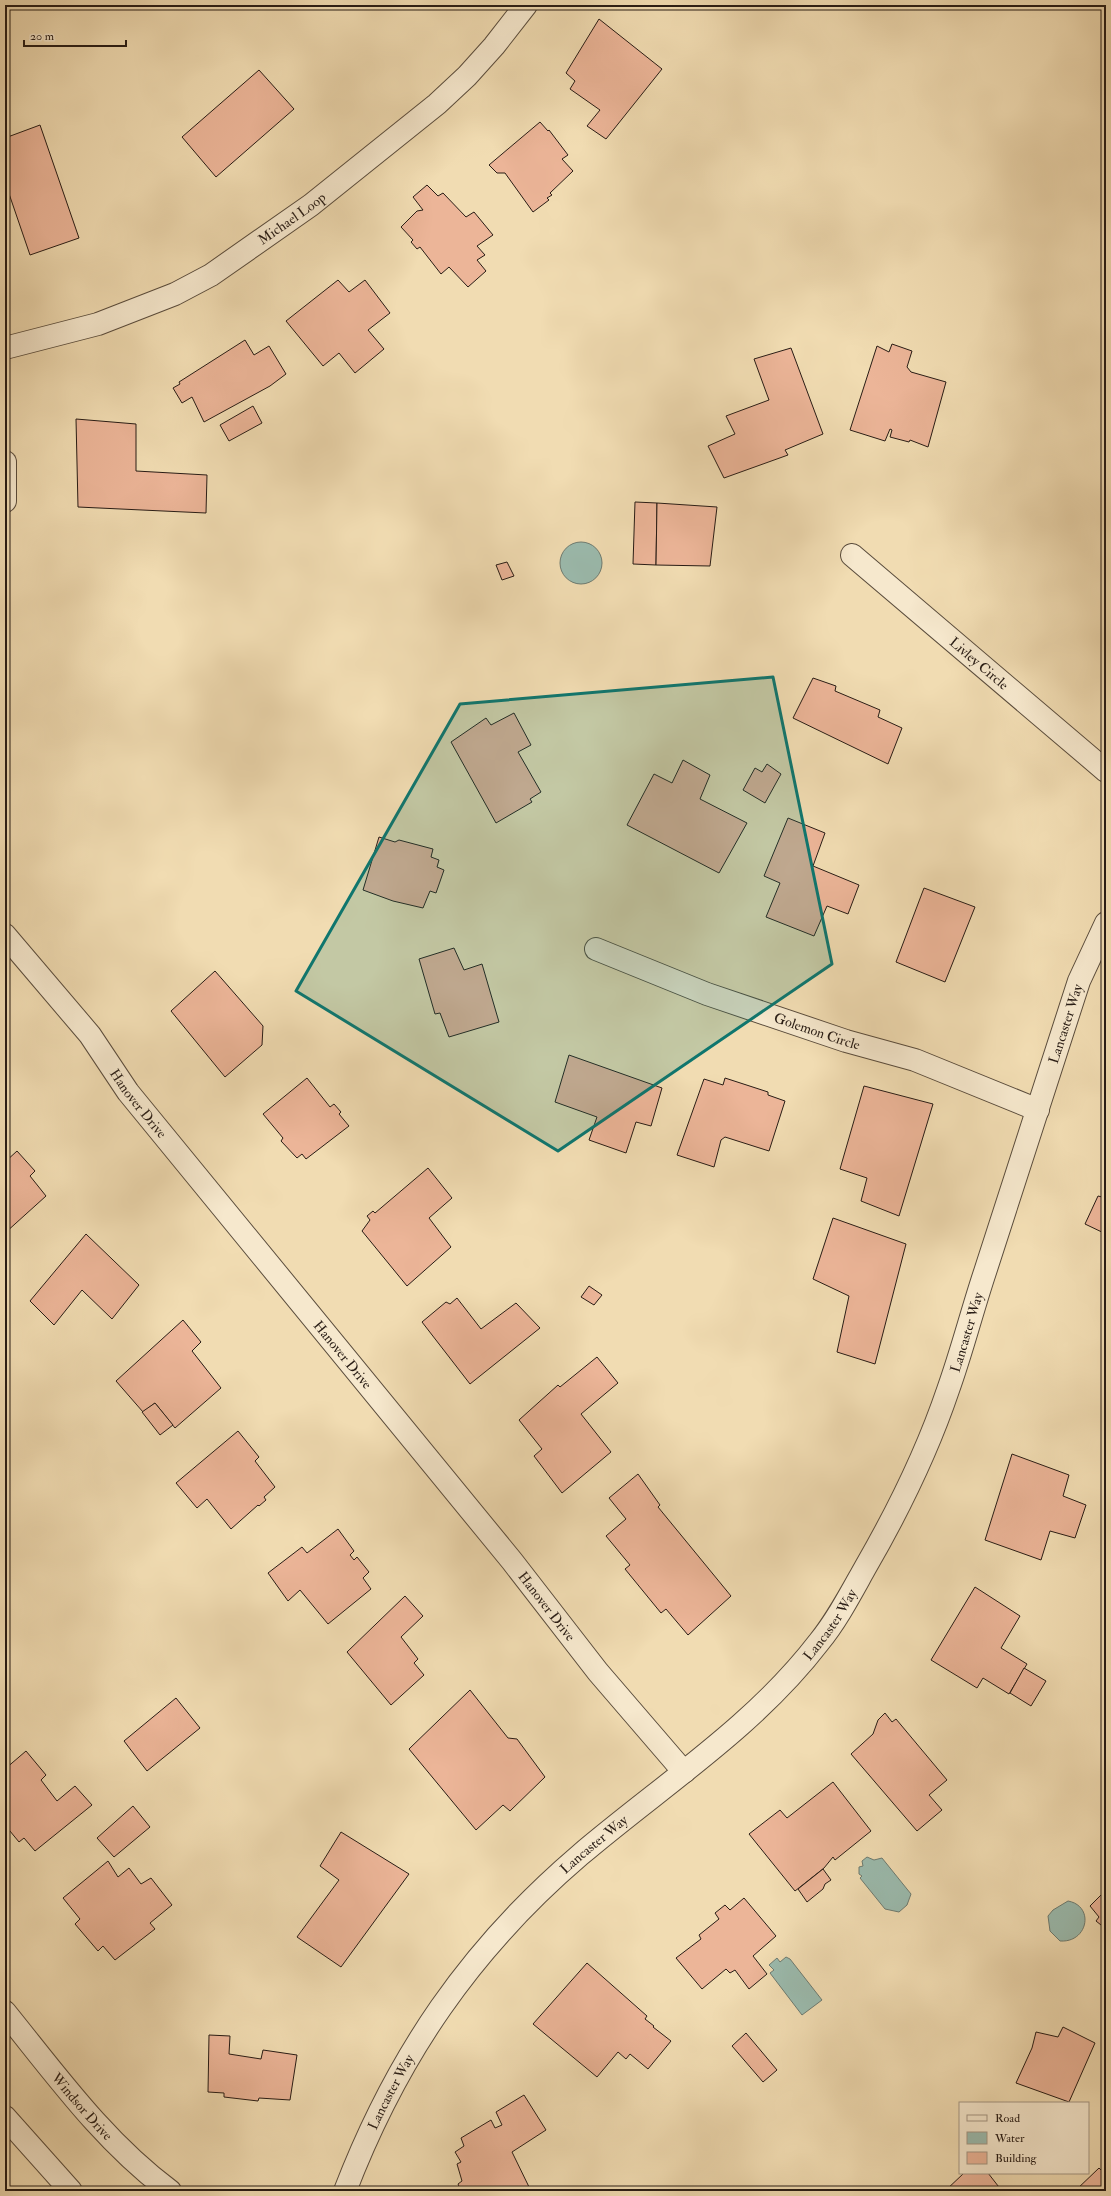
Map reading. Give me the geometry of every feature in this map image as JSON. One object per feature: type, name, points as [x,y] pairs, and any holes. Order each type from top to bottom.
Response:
[{"type":"street","name":"Michael Loop","points":[[5,348],[98,324],[175,294],[211,275],[311,205],[437,104],[467,76],[494,46],[526,5]]},
{"type":"street","points":[[5,462],[5,501]]},
{"type":"street","name":"Livley Circle","points":[[852,555],[1106,771]]},
{"type":"street","name":"Lancaster Way","points":[[345,2191],[364,2142],[402,2068],[423,2034],[468,1968],[536,1894],[582,1854],[684,1772],[768,1699],[820,1642],[858,1580],[900,1506],[948,1391],[1079,981],[1106,923]]},
{"type":"street","name":"Hanover Drive","points":[[5,935],[90,1035],[128,1092],[512,1561],[598,1672],[684,1772]]},
{"type":"street","name":"Golemon Circle","points":[[596,949],[706,994],[846,1041],[915,1060],[1038,1110]]},
{"type":"street","name":"Windsor Drive","points":[[5,2012],[97,2125],[145,2173],[170,2191]]},
{"type":"street","points":[[5,2117],[71,2191]]},
{"type":"highlighted area","points":[[773,677],[832,964],[558,1151],[296,991],[460,704]]},
{"type":"water","points":[[577,542],[585,542],[596,548],[602,559],[602,567],[596,578],[585,584],[577,584],[566,578],[560,567],[560,559],[566,548]]},
{"type":"water","points":[[867,1857],[874,1860],[882,1858],[911,1894],[907,1905],[899,1912],[885,1909],[860,1878],[862,1876],[859,1874],[859,1867],[863,1866],[862,1861]]},
{"type":"water","points":[[1068,1901],[1077,1904],[1082,1910],[1085,1916],[1085,1924],[1082,1931],[1077,1936],[1069,1940],[1060,1941],[1050,1931],[1048,1916],[1053,1910]]},
{"type":"water","points":[[786,1957],[790,1959],[822,2000],[802,2015],[770,1973],[774,1970],[769,1965],[777,1958],[780,1962]]},
{"type":"building","points":[[599,19],[662,69],[606,139],[587,126],[600,110],[570,89],[575,81],[566,73]]},
{"type":"building","points":[[259,70],[294,109],[216,177],[182,137]]},
{"type":"building","points":[[540,122],[548,131],[549,130],[568,155],[562,159],[573,171],[550,193],[552,195],[547,198],[549,200],[533,212],[505,173],[497,173],[489,165]]},
{"type":"building","points":[[40,125],[79,238],[30,255],[5,182],[5,138]]},
{"type":"building","points":[[427,185],[438,196],[443,193],[466,217],[474,212],[493,235],[477,246],[485,255],[477,260],[486,271],[468,287],[449,267],[441,274],[420,247],[417,249],[411,242],[413,240],[401,227],[417,211],[423,210],[413,197]]},
{"type":"building","points":[[338,280],[349,292],[365,280],[390,313],[368,330],[384,349],[355,373],[339,353],[323,366],[286,321]]},
{"type":"building","points":[[245,340],[254,355],[269,346],[286,374],[270,386],[204,422],[192,397],[182,403],[173,388],[180,384],[179,382]]},
{"type":"building","points":[[892,344],[912,351],[907,367],[911,372],[946,382],[928,447],[910,440],[909,442],[890,437],[892,430],[890,429],[885,441],[850,430],[877,346],[889,352]]},
{"type":"building","points":[[791,348],[823,434],[785,450],[788,455],[724,478],[708,446],[735,434],[726,416],[769,400],[754,359]]},
{"type":"building","points":[[253,406],[262,423],[229,441],[220,425]]},
{"type":"building","points":[[76,419],[136,424],[136,471],[207,475],[206,513],[78,507]]},
{"type":"building","points":[[635,502],[657,503],[656,565],[633,564]]},
{"type":"building","points":[[657,503],[717,507],[710,566],[656,565]]},
{"type":"building","points":[[507,562],[514,576],[502,580],[496,565]]},
{"type":"building","points":[[813,678],[836,686],[835,691],[880,710],[878,717],[902,728],[888,764],[793,718]]},
{"type":"building","points":[[514,713],[531,745],[518,752],[541,792],[530,799],[532,802],[496,823],[451,742],[486,718],[491,725]]},
{"type":"building","points":[[683,760],[710,775],[700,799],[747,823],[719,873],[627,825],[654,774],[672,783]]},
{"type":"building","points":[[767,764],[781,774],[765,803],[743,790],[755,768],[762,772]]},
{"type":"building","points":[[788,818],[825,833],[813,866],[859,885],[848,914],[827,906],[814,936],[766,917],[780,883],[764,876]]},
{"type":"building","points":[[379,837],[395,842],[399,840],[433,849],[431,857],[439,860],[437,867],[444,870],[436,893],[430,891],[423,908],[393,901],[363,890]]},
{"type":"building","points":[[924,888],[975,907],[945,982],[896,962]]},
{"type":"building","points":[[454,948],[464,970],[482,964],[499,1022],[449,1037],[440,1013],[435,1014],[419,959]]},
{"type":"building","points":[[215,971],[263,1026],[262,1045],[225,1077],[171,1011]]},
{"type":"building","points":[[569,1055],[662,1088],[651,1126],[636,1122],[626,1153],[589,1140],[597,1117],[555,1102]]},
{"type":"building","points":[[307,1078],[330,1107],[334,1104],[341,1112],[339,1114],[349,1126],[306,1159],[302,1154],[297,1158],[281,1141],[283,1138],[263,1114]]},
{"type":"building","points":[[725,1078],[768,1092],[768,1095],[785,1101],[769,1151],[725,1137],[721,1140],[714,1167],[677,1155],[704,1079],[723,1085]]},
{"type":"building","points":[[864,1086],[933,1104],[899,1216],[861,1201],[867,1178],[840,1169]]},
{"type":"building","points":[[17,1151],[35,1171],[30,1176],[46,1196],[5,1233],[5,1162]]},
{"type":"building","points":[[428,1168],[452,1198],[429,1218],[451,1247],[407,1286],[362,1231],[370,1220],[367,1216],[373,1211],[375,1213]]},
{"type":"building","points":[[1098,1196],[1106,1198],[1106,1234],[1085,1224]]},
{"type":"building","points":[[833,1218],[906,1244],[875,1364],[837,1352],[849,1296],[813,1279]]},
{"type":"building","points":[[86,1234],[139,1285],[112,1319],[82,1290],[54,1325],[30,1301]]},
{"type":"building","points":[[1106,1250],[1106,1260],[1103,1259]]},
{"type":"building","points":[[589,1286],[602,1295],[594,1305],[581,1297]]},
{"type":"building","points":[[457,1298],[481,1329],[516,1303],[540,1328],[470,1384],[422,1322],[446,1302],[450,1304]]},
{"type":"building","points":[[183,1320],[201,1342],[192,1351],[221,1388],[175,1428],[155,1403],[143,1412],[116,1381]]},
{"type":"building","points":[[597,1357],[618,1383],[581,1414],[611,1452],[562,1493],[534,1456],[542,1449],[519,1420],[558,1385],[560,1387]]},
{"type":"building","points":[[155,1403],[173,1425],[160,1435],[142,1412]]},
{"type":"building","points":[[238,1431],[259,1457],[255,1461],[275,1487],[264,1497],[266,1500],[259,1506],[258,1505],[231,1529],[207,1499],[197,1508],[176,1483]]},
{"type":"building","points":[[1012,1454],[1069,1475],[1063,1496],[1086,1505],[1075,1538],[1050,1531],[1041,1560],[985,1540]]},
{"type":"building","points":[[638,1474],[660,1505],[658,1507],[731,1596],[688,1635],[666,1609],[661,1613],[625,1569],[630,1565],[606,1536],[626,1519],[609,1498]]},
{"type":"building","points":[[338,1529],[354,1551],[350,1555],[354,1560],[357,1557],[369,1572],[363,1578],[371,1589],[328,1624],[300,1590],[288,1601],[268,1573],[302,1547],[307,1553]]},
{"type":"building","points":[[975,1587],[1020,1616],[1001,1648],[1027,1664],[1009,1694],[983,1678],[977,1688],[931,1660]]},
{"type":"building","points":[[405,1596],[423,1616],[401,1637],[418,1659],[414,1663],[424,1675],[391,1705],[347,1652]]},
{"type":"building","points":[[1024,1668],[1046,1681],[1031,1706],[1010,1693]]},
{"type":"building","points":[[470,1690],[508,1738],[517,1739],[545,1777],[510,1811],[503,1805],[476,1830],[409,1749]]},
{"type":"building","points":[[176,1698],[200,1728],[147,1771],[124,1741]]},
{"type":"building","points":[[885,1713],[892,1722],[896,1719],[947,1780],[929,1795],[942,1810],[917,1831],[851,1754],[873,1734],[878,1720]]},
{"type":"building","points":[[26,1751],[46,1775],[41,1780],[57,1801],[75,1786],[92,1805],[35,1851],[24,1838],[19,1842],[5,1825],[5,1769]]},
{"type":"building","points":[[833,1782],[871,1831],[835,1860],[833,1857],[824,1868],[795,1891],[749,1834],[780,1810],[787,1818]]},
{"type":"building","points":[[133,1806],[150,1827],[114,1857],[97,1838]]},
{"type":"building","points":[[341,1832],[409,1874],[341,1967],[297,1937],[339,1880],[320,1866]]},
{"type":"building","points":[[108,1861],[118,1877],[129,1868],[141,1884],[151,1878],[172,1905],[150,1923],[155,1929],[115,1960],[103,1946],[98,1951],[75,1924],[80,1919],[63,1898]]},
{"type":"building","points":[[823,1869],[831,1880],[825,1884],[823,1889],[807,1902],[798,1889]]},
{"type":"building","points":[[1106,1890],[1106,1929],[1096,1921],[1099,1917],[1090,1906]]},
{"type":"building","points":[[744,1898],[776,1936],[753,1956],[767,1974],[749,1989],[735,1970],[730,1973],[726,1969],[702,1989],[676,1958],[701,1939],[699,1935],[719,1919],[715,1913],[725,1905],[730,1910]]},
{"type":"building","points":[[587,1963],[647,2016],[645,2019],[654,2026],[653,2027],[671,2041],[648,2069],[630,2054],[626,2059],[618,2052],[597,2077],[533,2024]]},
{"type":"building","points":[[1063,2027],[1095,2043],[1069,2102],[1016,2083],[1032,2048],[1036,2032],[1058,2037]]},
{"type":"building","points":[[746,2033],[777,2070],[763,2082],[732,2046]]},
{"type":"building","points":[[209,2035],[230,2036],[229,2054],[261,2059],[263,2050],[297,2055],[290,2100],[259,2098],[258,2101],[224,2097],[224,2093],[208,2092]]},
{"type":"building","points":[[524,2095],[546,2130],[512,2152],[531,2191],[461,2191],[458,2184],[462,2181],[457,2164],[461,2162],[455,2152],[464,2146],[461,2138],[491,2120],[495,2128],[502,2125],[496,2112]]},
{"type":"building","points":[[1099,2168],[1106,2175],[1106,2191],[1075,2191]]},
{"type":"building","points":[[963,2174],[989,2174],[1002,2191],[945,2191]]}]
